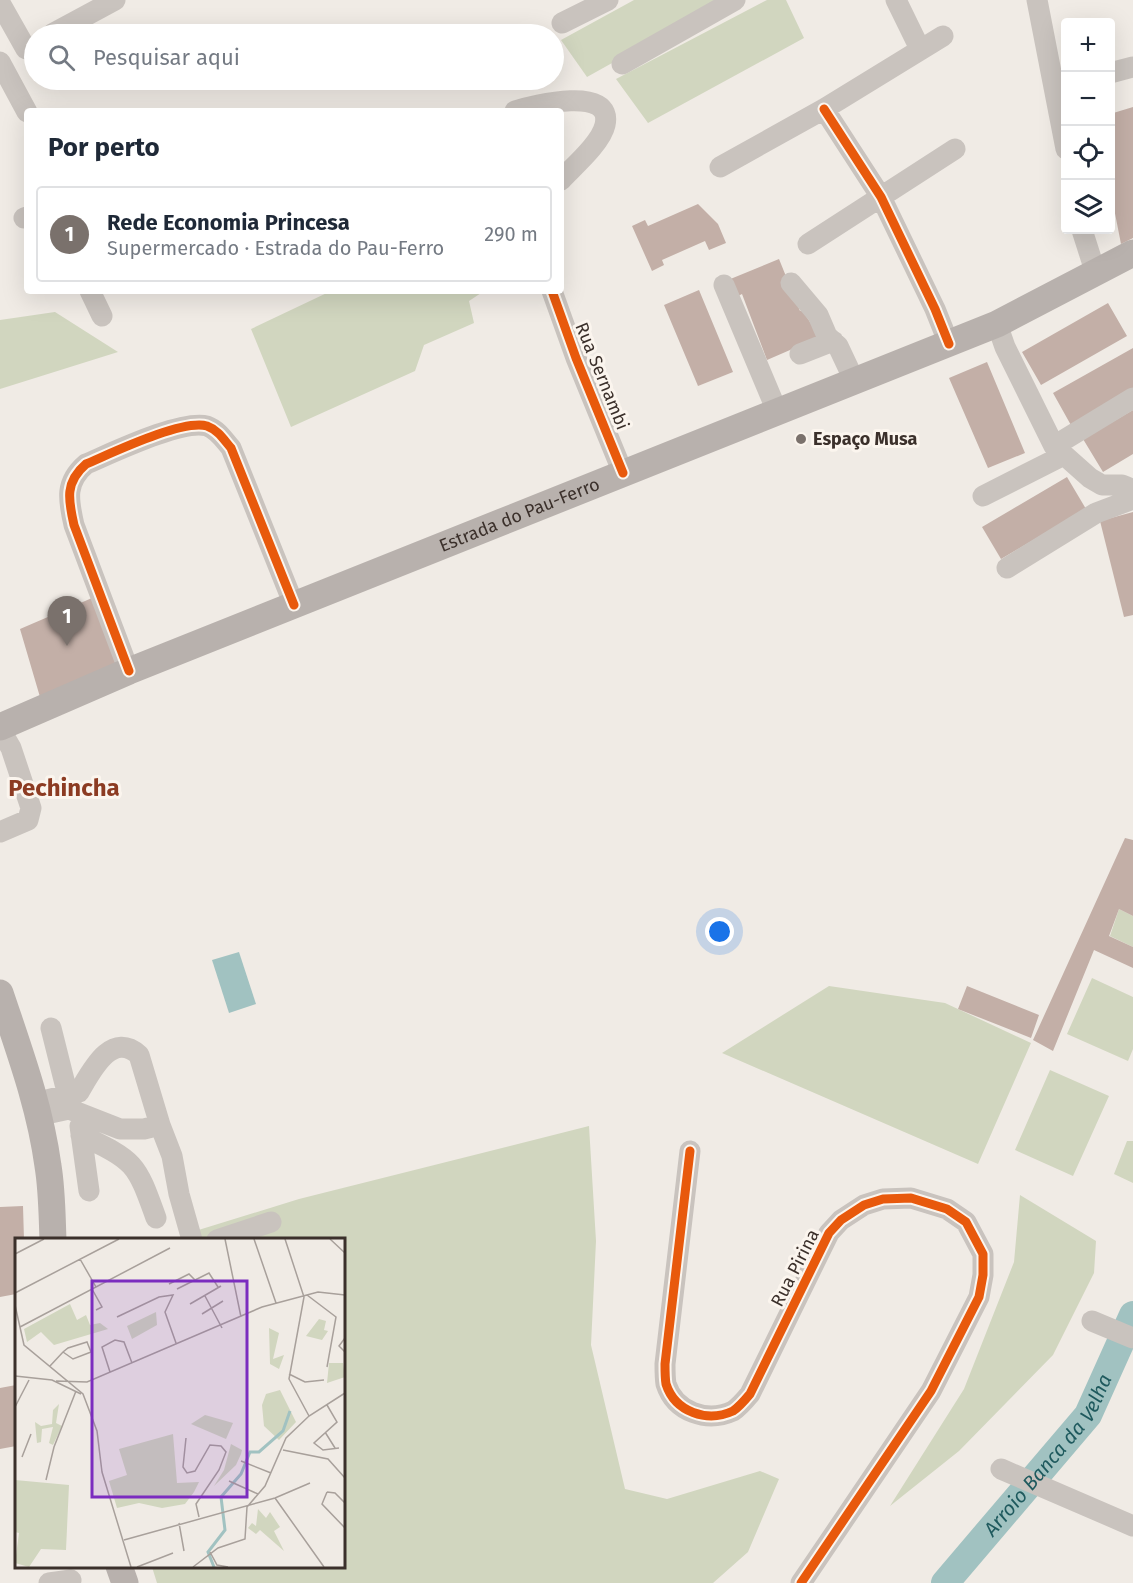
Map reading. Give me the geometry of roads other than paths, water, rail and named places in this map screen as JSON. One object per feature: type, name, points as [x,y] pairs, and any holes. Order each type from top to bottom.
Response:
[{"type":"main road","name":"Estrada do Pau-Ferro","points":[[0,728],[129,670],[997,324],[1133,254]]},
{"type":"main road","points":[[0,993],[5,1025],[37,1109],[49,1166],[54,1238]]},
{"type":"main road","points":[[120,1568],[125,1583]]},
{"type":"street","points":[[71,24],[115,0]]},
{"type":"street","points":[[562,23],[608,0]]},
{"type":"street","points":[[622,64],[735,0]]},
{"type":"street","points":[[896,0],[920,49]]},
{"type":"street","points":[[1036,0],[1060,88],[1063,126]]},
{"type":"street","points":[[0,3],[24,37]]},
{"type":"street","points":[[720,167],[824,109],[943,36]]},
{"type":"street","points":[[24,49],[0,62],[25,108]]},
{"type":"street","points":[[1114,72],[1133,67]]},
{"type":"street","points":[[526,108],[549,102],[575,100],[594,103],[603,109],[606,116],[605,127],[597,140],[564,177]]},
{"type":"street","points":[[824,109],[881,197],[935,309],[949,344]]},
{"type":"street","points":[[808,244],[956,149]]},
{"type":"street","points":[[1083,234],[1096,274]]},
{"type":"street","points":[[791,283],[818,315],[826,336],[838,346],[854,380]]},
{"type":"street","points":[[731,291],[777,411]]},
{"type":"street","points":[[91,294],[102,316]]},
{"type":"street","name":"Rua Sernambi","points":[[553,294],[576,358],[623,473]]},
{"type":"street","points":[[997,324],[1005,347],[1059,450],[1090,478],[1102,485],[1127,487],[1133,498],[1096,513],[1007,568]]},
{"type":"street","points":[[800,354],[832,342]]},
{"type":"street","points":[[982,496],[1059,450],[1133,398]]},
{"type":"street","points":[[129,670],[74,525],[69,504],[70,487],[76,473],[86,464],[167,432],[190,425],[207,426],[219,433],[231,448],[294,605]]},
{"type":"street","points":[[0,728],[11,748],[31,808],[28,820],[0,832]]},
{"type":"street","points":[[51,1028],[81,1135],[89,1191]]},
{"type":"street","points":[[72,1103],[94,1066],[103,1056],[114,1049],[124,1047],[132,1049],[139,1055],[172,1156],[179,1194],[192,1238]]},
{"type":"street","points":[[37,1109],[72,1103],[120,1129],[144,1129],[160,1125]]},
{"type":"street","points":[[81,1135],[121,1154],[136,1168],[156,1218]]},
{"type":"street","name":"Rua Pirina","points":[[690,1151],[665,1364],[666,1384],[677,1403],[694,1414],[715,1417],[735,1410],[750,1394],[829,1233],[842,1220],[864,1205],[883,1199],[911,1198],[947,1209],[966,1222],[983,1254],[983,1275],[979,1296],[931,1391],[801,1583]]},
{"type":"street","points":[[220,1238],[271,1222]]},
{"type":"street","points":[[1092,1321],[1133,1338]]},
{"type":"street","points":[[1001,1469],[1133,1526]]},
{"type":"street","points":[[49,1583],[71,1580]]},
{"type":"water","points":[[239,952],[256,1004],[229,1013],[212,960]]},
{"type":"waterway","name":"Arroio Banca da Velha","points":[[945,1583],[1088,1415],[1133,1315]]},
{"type":"place","name":"Espaço Musa","points":[[801,439]]},
{"type":"place","name":"Rede Economia Princesa","points":[[67,646]]},
{"type":"district","name":"Pechincha","points":[[64,788]]}]
